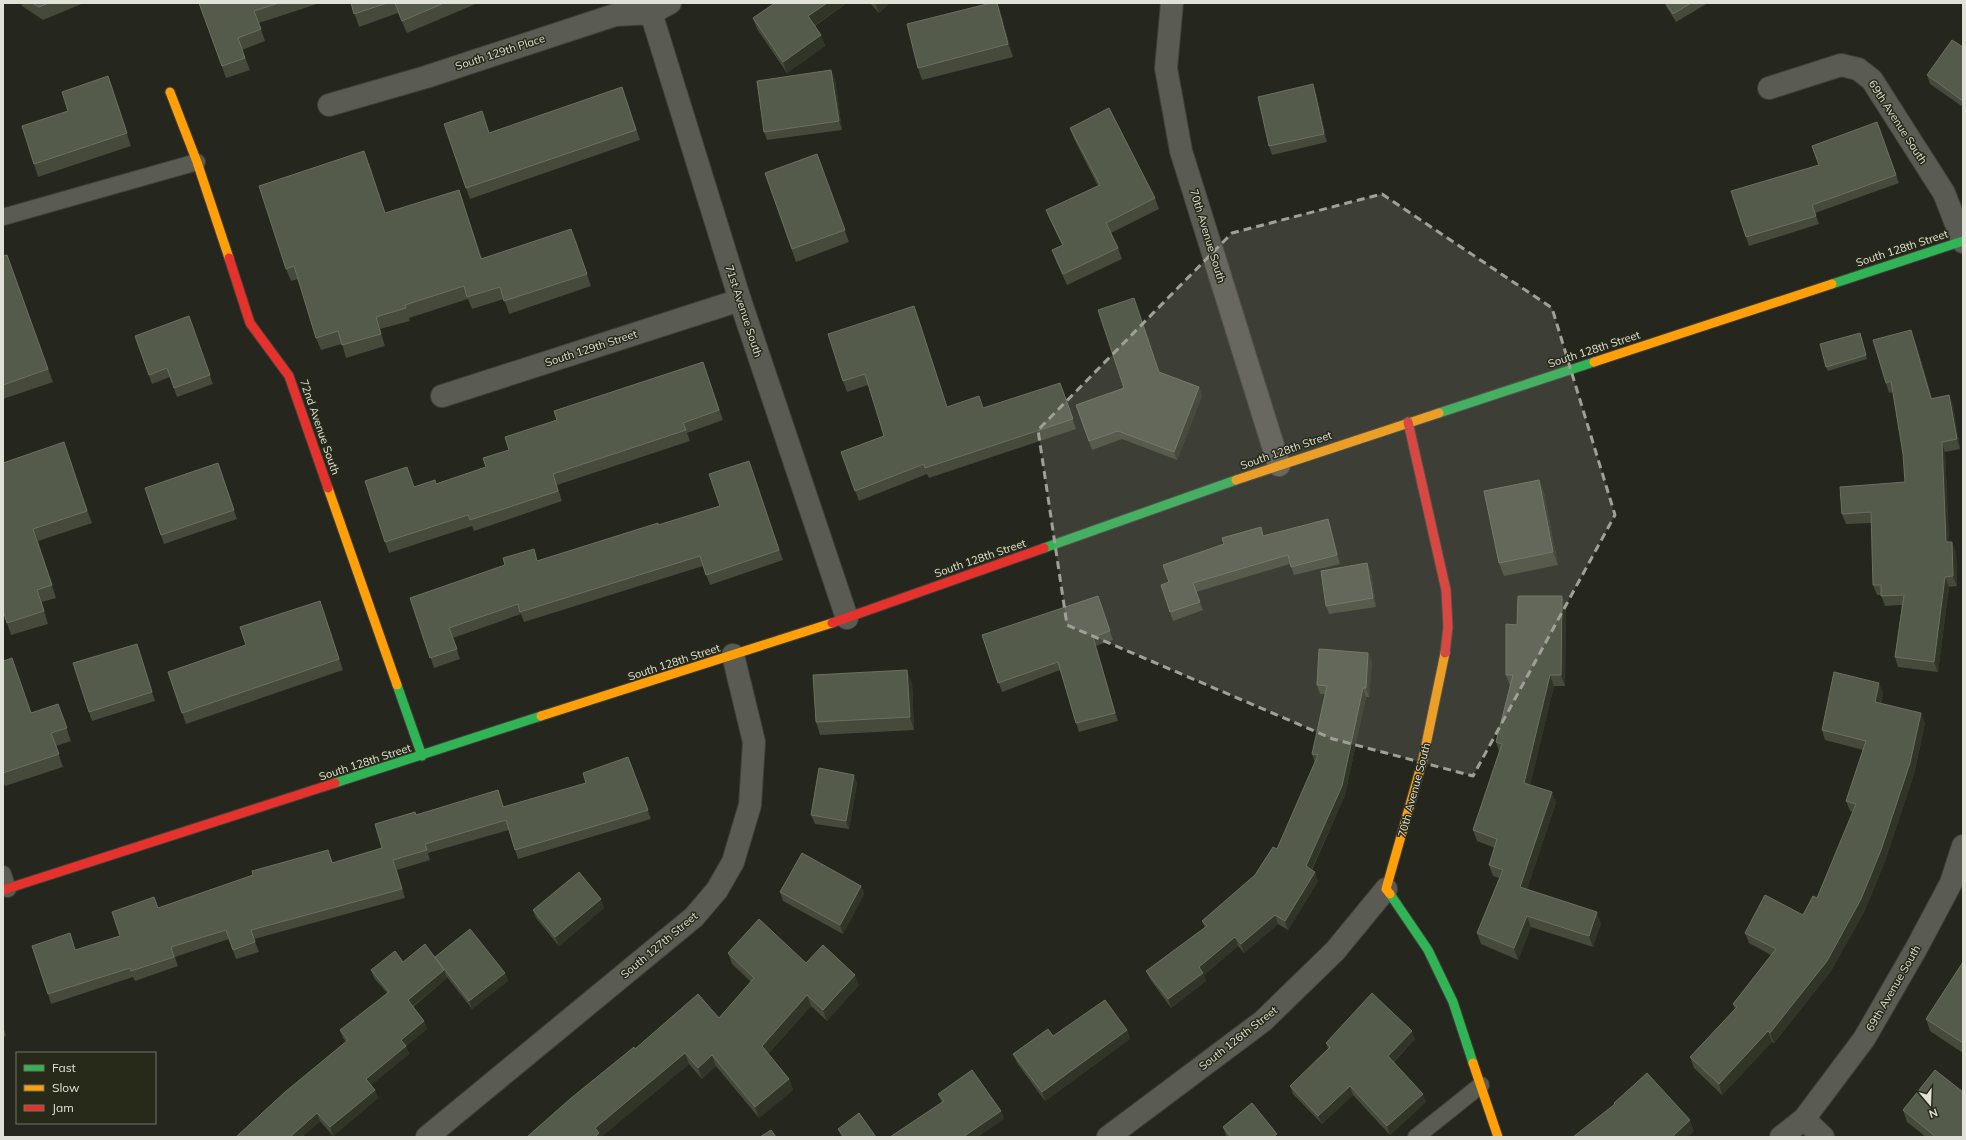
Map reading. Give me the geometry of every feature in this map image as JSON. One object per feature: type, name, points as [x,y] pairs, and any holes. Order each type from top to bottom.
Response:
[{"type":"street","name":"South 129th Place","points":[[329,105],[426,77],[615,15],[670,3]]},
{"type":"street","name":"70th Avenue South","points":[[1172,3],[1166,68],[1181,151],[1279,465]]},
{"type":"street","name":"71st Avenue South","points":[[650,8],[740,300],[847,618]]},
{"type":"street","name":"69th Avenue South","points":[[1769,88],[1841,65],[1858,69],[1872,80],[1944,193],[1963,241]]},
{"type":"street","name":"72nd Avenue South","points":[[170,92],[197,162],[250,323],[289,376],[422,756]]},
{"type":"street","name":"South 128th Street","points":[[5,884],[422,756],[847,618],[1279,465],[1963,241]]},
{"type":"street","name":"South 129th Street","points":[[442,396],[740,300]]},
{"type":"street","name":"70th Avenue South","points":[[1386,889],[1423,759],[1443,668],[1448,627],[1446,590],[1408,422]]},
{"type":"street","name":"South 127th Street","points":[[427,1137],[694,917],[716,890],[733,862],[750,805],[754,742],[733,655]]},
{"type":"street","name":"69th Avenue South","points":[[1781,1137],[1804,1119],[1864,1039],[1905,968],[1951,883],[1963,846]]},
{"type":"street","points":[[1386,889],[1431,957],[1453,1002],[1498,1137]]},
{"type":"street","name":"South 126th Street","points":[[1108,1137],[1263,1021],[1335,951],[1386,889]]},
{"type":"street","points":[[1804,1119],[1823,1137]]},
{"type":"lane","points":[[3,217],[197,162]]},
{"type":"lane","points":[[1416,1137],[1481,1085]]},
{"type":"highlighted area","points":[[1382,194],[1552,308],[1615,515],[1473,776],[1333,739],[1067,625],[1038,430],[1232,233]]},
{"type":"building","points":[[32,3],[49,3],[39,7]]},
{"type":"building","points":[[199,3],[279,3],[254,11],[261,29],[238,38],[245,58],[222,66]]},
{"type":"building","points":[[351,3],[387,3],[354,14]]},
{"type":"building","points":[[395,3],[444,3],[402,21]]},
{"type":"building","points":[[775,3],[827,3],[808,16],[821,35],[783,62],[753,18]]},
{"type":"building","points":[[991,3],[997,3],[1008,44],[918,68],[907,24]]},
{"type":"building","points":[[1666,3],[1691,3],[1673,14]]},
{"type":"building","points":[[1952,40],[1963,47],[1963,101],[1927,75]]},
{"type":"building","points":[[831,70],[839,121],[764,132],[757,81]]},
{"type":"building","points":[[108,76],[127,133],[34,164],[22,126],[68,111],[62,92]]},
{"type":"building","points":[[1313,84],[1324,134],[1269,146],[1258,97]]},
{"type":"building","points":[[622,87],[636,130],[466,188],[444,124],[482,111],[489,133]]},
{"type":"building","points":[[1109,108],[1155,198],[1106,223],[1118,248],[1063,274],[1052,250],[1063,245],[1046,210],[1100,185],[1070,128]]},
{"type":"building","points":[[1877,122],[1896,175],[1812,205],[1816,216],[1746,237],[1731,191],[1819,165],[1812,146]]},
{"type":"building","points":[[364,151],[385,213],[459,190],[481,259],[571,229],[587,274],[504,301],[500,287],[467,297],[464,286],[405,305],[406,308],[376,317],[381,334],[342,345],[338,331],[316,338],[294,266],[286,269],[259,186]]},
{"type":"building","points":[[817,154],[845,230],[792,249],[765,173]]},
{"type":"building","points":[[7,255],[48,369],[3,385],[3,256]]},
{"type":"building","points":[[1134,298],[1159,372],[1199,387],[1174,452],[1118,431],[1089,441],[1076,405],[1124,388],[1098,310]]},
{"type":"building","points":[[914,306],[947,407],[979,396],[983,408],[1060,383],[1073,419],[925,468],[924,464],[855,491],[841,452],[884,436],[865,374],[843,381],[828,334]]},
{"type":"building","points":[[189,316],[210,375],[174,388],[167,368],[149,375],[135,336]]},
{"type":"building","points":[[1911,330],[1931,399],[1949,395],[1957,439],[1942,442],[1946,542],[1952,542],[1953,576],[1945,577],[1934,662],[1895,657],[1904,595],[1881,596],[1881,585],[1873,585],[1871,512],[1842,514],[1840,487],[1905,482],[1903,454],[1891,381],[1886,383],[1873,340]]},
{"type":"building","points":[[1860,333],[1866,355],[1826,367],[1820,344]]},
{"type":"building","points":[[703,362],[719,410],[683,423],[686,430],[553,474],[558,491],[470,520],[468,515],[385,542],[365,481],[407,467],[414,487],[435,480],[436,484],[486,467],[483,458],[509,450],[505,437],[557,420],[554,411]]},
{"type":"building","points":[[64,442],[87,511],[33,529],[52,585],[37,590],[44,611],[7,623],[3,611],[3,463]]},
{"type":"building","points":[[749,461],[779,550],[706,575],[700,556],[520,612],[518,604],[449,628],[457,649],[430,658],[410,598],[505,565],[503,558],[534,549],[537,561],[658,523],[658,525],[720,506],[709,474]]},
{"type":"building","points":[[218,463],[234,510],[161,535],[145,488]]},
{"type":"building","points":[[1539,480],[1553,552],[1499,563],[1484,491]]},
{"type":"building","points":[[1328,519],[1337,555],[1291,567],[1288,555],[1193,583],[1200,602],[1170,612],[1161,585],[1169,582],[1163,565],[1224,544],[1222,538],[1261,527],[1263,536]]},
{"type":"building","points":[[1367,563],[1373,598],[1326,606],[1321,571]]},
{"type":"building","points":[[1098,596],[1110,631],[1093,637],[1115,713],[1076,723],[1058,662],[998,683],[982,635]]},
{"type":"building","points":[[1518,596],[1562,596],[1561,675],[1550,675],[1524,783],[1552,792],[1520,887],[1597,912],[1589,936],[1527,916],[1514,948],[1477,933],[1503,870],[1489,865],[1497,839],[1473,830],[1502,744],[1496,742],[1513,675],[1506,675],[1506,624],[1517,625]]},
{"type":"building","points":[[320,601],[339,659],[182,713],[168,672],[246,645],[240,627]]},
{"type":"building","points":[[137,644],[152,692],[89,712],[73,663]]},
{"type":"building","points":[[1319,649],[1368,653],[1366,688],[1363,688],[1342,786],[1306,866],[1315,872],[1285,921],[1275,915],[1241,944],[1235,937],[1199,967],[1203,973],[1168,999],[1146,971],[1207,926],[1202,921],[1255,875],[1273,847],[1277,849],[1318,755],[1312,754],[1327,686],[1317,685]]},
{"type":"building","points":[[12,658],[31,713],[58,704],[67,728],[51,733],[59,754],[3,773],[3,661]]},
{"type":"building","points":[[907,670],[910,717],[816,722],[813,675]]},
{"type":"building","points":[[1834,672],[1879,683],[1875,702],[1921,713],[1910,763],[1881,850],[1861,899],[1827,961],[1770,1033],[1768,1031],[1719,1084],[1690,1057],[1737,1007],[1733,1004],[1776,949],[1745,933],[1765,895],[1803,915],[1813,896],[1817,898],[1856,804],[1846,801],[1866,741],[1822,730]]},
{"type":"building","points":[[628,757],[648,810],[515,850],[506,820],[425,844],[427,850],[393,860],[402,889],[251,930],[255,942],[233,950],[226,930],[171,947],[174,957],[131,971],[130,968],[48,994],[32,946],[70,933],[75,950],[120,936],[112,912],[154,897],[158,908],[253,875],[252,871],[328,850],[332,863],[382,848],[375,824],[415,812],[416,815],[498,790],[503,807],[586,783],[583,773]]},
{"type":"building","points":[[819,768],[854,775],[846,821],[811,815]]},
{"type":"building","points":[[802,853],[861,886],[840,925],[780,892]]},
{"type":"building","points":[[579,872],[601,899],[555,937],[533,910]]},
{"type":"building","points":[[759,919],[806,963],[823,945],[855,975],[823,1010],[807,995],[762,1046],[789,1079],[755,1107],[712,1055],[698,1068],[685,1053],[595,1128],[599,1133],[595,1137],[527,1137],[570,1099],[634,1047],[635,1049],[698,994],[719,1018],[754,978],[728,953]]},
{"type":"building","points":[[470,929],[505,973],[469,1001],[435,957]]},
{"type":"building","points":[[425,944],[444,970],[408,1000],[424,1021],[401,1040],[406,1046],[366,1079],[375,1090],[330,1127],[317,1113],[290,1137],[236,1137],[285,1092],[348,1040],[340,1030],[389,992],[371,970],[395,951],[403,962]]},
{"type":"building","points":[[1963,962],[1963,1043],[1926,1019]]},
{"type":"building","points":[[1372,993],[1412,1031],[1388,1056],[1423,1094],[1387,1126],[1350,1086],[1318,1116],[1290,1086],[1330,1047],[1326,1043]]},
{"type":"building","points":[[1105,1000],[1127,1030],[1042,1092],[1013,1054],[1048,1029],[1053,1036]]},
{"type":"building","points":[[972,1070],[1001,1111],[963,1137],[890,1137],[944,1101],[938,1094]]},
{"type":"building","points":[[1935,1070],[1963,1092],[1963,1137],[1936,1137],[1903,1110]]},
{"type":"building","points":[[1647,1073],[1690,1120],[1672,1137],[1573,1137],[1615,1104],[1614,1103]]},
{"type":"building","points":[[1252,1103],[1277,1134],[1273,1137],[1231,1137],[1223,1127]]},
{"type":"building","points":[[859,1113],[876,1137],[844,1137],[838,1129]]},
{"type":"building","points":[[771,1130],[776,1137],[760,1137]]},
{"type":"traffic: fast","points":[[1832,284],[1963,241]]},
{"type":"traffic: fast","points":[[1439,413],[1594,362]]},
{"type":"traffic: fast","points":[[1044,548],[1236,480]]},
{"type":"traffic: fast","points":[[397,685],[422,756]]},
{"type":"traffic: fast","points":[[335,783],[541,716]]},
{"type":"traffic: fast","points":[[1390,894],[1428,950],[1453,1002],[1473,1063]]},
{"type":"traffic: slow","points":[[170,92],[197,162],[229,258]]},
{"type":"traffic: slow","points":[[1594,362],[1832,284]]},
{"type":"traffic: slow","points":[[1236,480],[1439,413]]},
{"type":"traffic: slow","points":[[328,488],[397,685]]},
{"type":"traffic: slow","points":[[541,716],[832,623]]},
{"type":"traffic: slow","points":[[1390,894],[1386,889],[1423,759],[1445,653]]},
{"type":"traffic: slow","points":[[1473,1063],[1498,1137]]},
{"type":"traffic: jam","points":[[229,258],[250,323],[289,376],[328,488]]},
{"type":"traffic: jam","points":[[1408,422],[1446,590],[1448,627],[1445,653]]},
{"type":"traffic: jam","points":[[832,623],[1044,548]]},
{"type":"traffic: jam","points":[[3,890],[335,783]]}]
